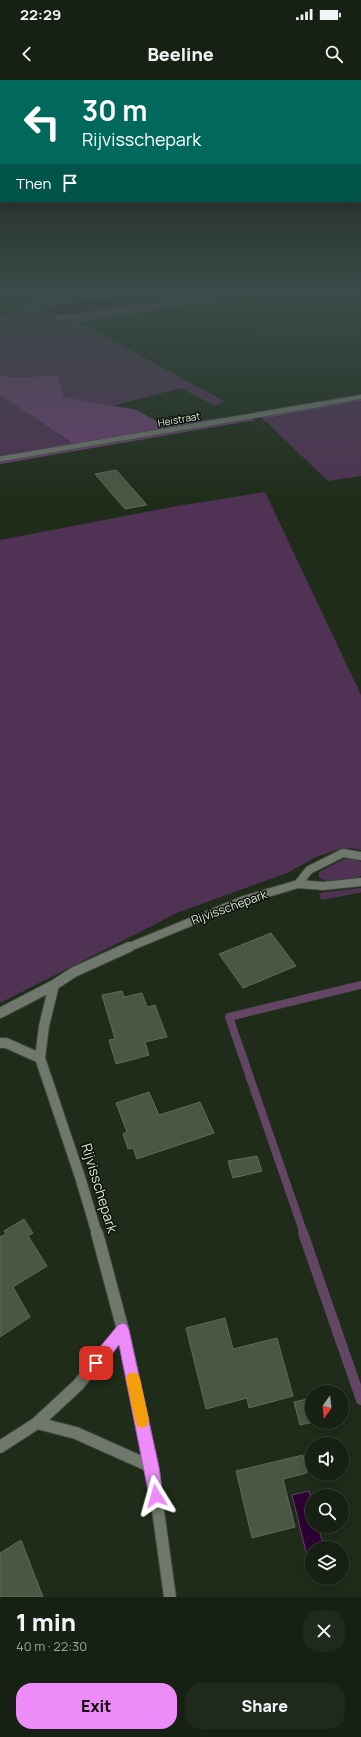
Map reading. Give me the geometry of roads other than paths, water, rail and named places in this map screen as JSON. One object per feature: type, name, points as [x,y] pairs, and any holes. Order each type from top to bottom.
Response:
[{"type":"street","name":"Heistraat","points":[[0,459],[361,398]]},
{"type":"street","points":[[298,884],[309,870],[343,853],[361,856]]},
{"type":"street","name":"Rijvisschepark","points":[[0,1013],[54,985],[74,972],[144,940],[244,900],[298,884],[323,886],[361,882]]},
{"type":"street","name":"Rijvisschepark","points":[[54,985],[44,1026],[40,1058],[80,1177],[107,1267],[123,1330],[152,1467],[170,1597]]},
{"type":"street","points":[[0,1043],[6,1043],[40,1058]]},
{"type":"street","points":[[0,1447],[37,1423],[78,1385],[123,1330]]},
{"type":"street","points":[[37,1423],[76,1433],[152,1467]]},
{"type":"waterway","points":[[304,1234],[229,1017],[361,985]]},
{"type":"waterway","points":[[303,1233],[361,1400]]}]
